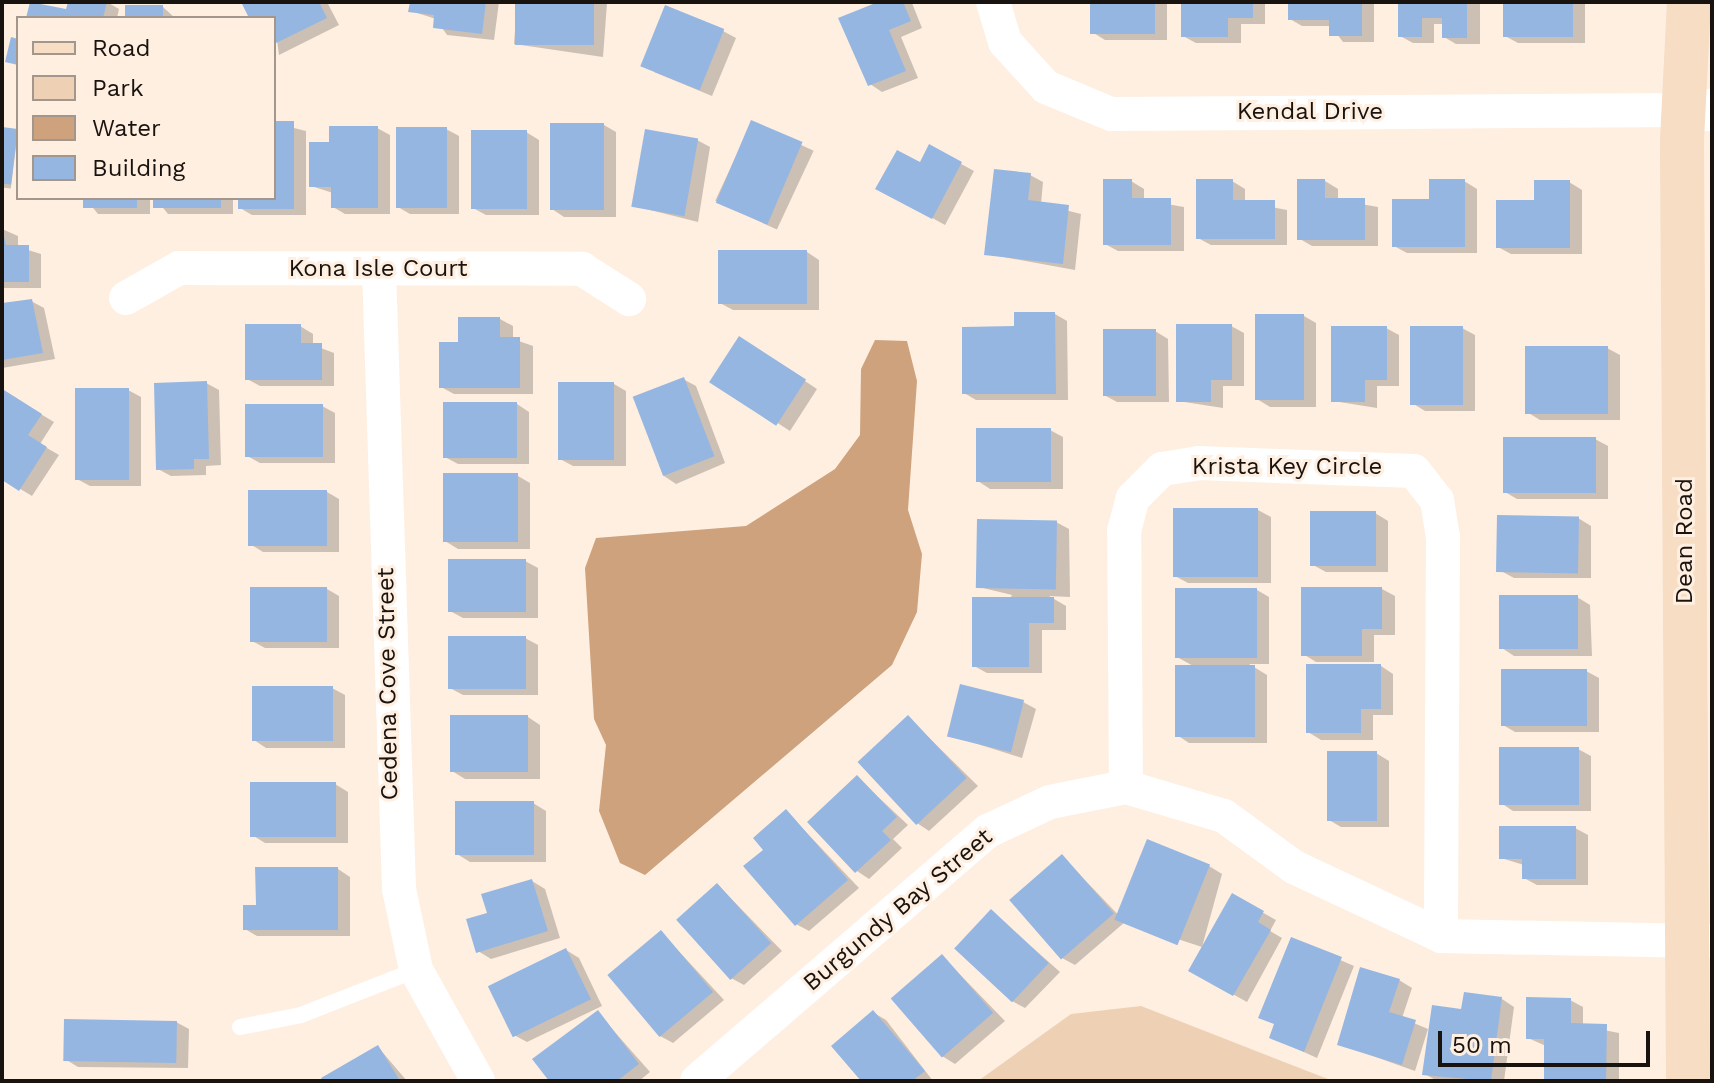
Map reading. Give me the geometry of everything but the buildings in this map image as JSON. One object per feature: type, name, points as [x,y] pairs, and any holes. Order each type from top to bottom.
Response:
[{"type":"main road","name":"Dean Road","points":[[1688,1081],[1700,941],[1698,110],[1689,2]]},
{"type":"street","name":"Kendal Drive","points":[[993,2],[1005,42],[1046,87],[1111,114],[1698,110]]},
{"type":"street","name":"Kona Isle Court","points":[[126,298],[179,268],[582,269],[629,299]]},
{"type":"street","name":"Cedena Cove Street","points":[[379,269],[391,821],[416,970],[478,1081]]},
{"type":"street","name":"Krista Key Circle","points":[[1126,787],[1124,531],[1133,498],[1162,469],[1198,463],[1414,471],[1437,500],[1443,536],[1441,936]]},
{"type":"street","name":"Burgundy Bay Street","points":[[697,1081],[988,831],[1050,802],[1126,787],[1224,816],[1294,867],[1441,936],[1700,941]]},
{"type":"lane","points":[[240,1027],[301,1015],[416,970]]},
{"type":"green space","points":[[1141,1006],[1333,1081],[978,1081],[1071,1014]]},
{"type":"water","points":[[875,340],[907,341],[917,381],[908,510],[922,554],[917,612],[892,665],[645,875],[620,863],[599,811],[606,745],[594,719],[585,568],[596,538],[746,526],[835,469],[860,435],[861,369]]}]
